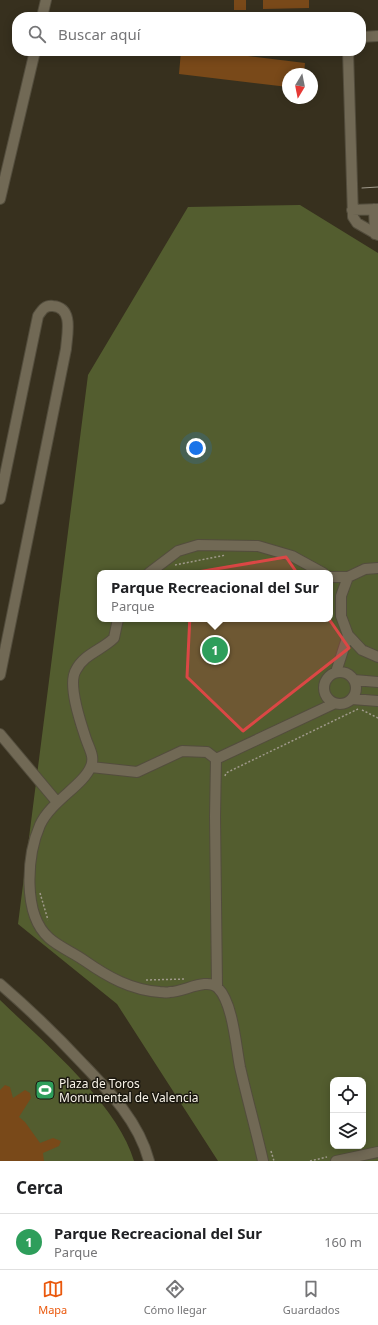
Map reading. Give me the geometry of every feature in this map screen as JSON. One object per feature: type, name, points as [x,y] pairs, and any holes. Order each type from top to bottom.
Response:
[{"type":"street","points":[[43,12],[46,0]]},
{"type":"street","points":[[366,37],[378,36]]},
{"type":"street","points":[[0,199],[34,56]]},
{"type":"street","points":[[348,56],[353,217],[357,223],[376,235]]},
{"type":"street","points":[[352,210],[376,209],[376,235]]},
{"type":"street","points":[[0,499],[38,316],[42,309],[48,306],[60,307],[66,312],[68,320],[66,349],[0,675]]},
{"type":"street","points":[[153,570],[178,551],[198,545],[258,546],[292,556],[318,570]]},
{"type":"street","points":[[333,577],[348,577],[365,570],[378,568]]},
{"type":"street","points":[[348,577],[340,596],[341,616],[348,635],[362,650],[378,657]]},
{"type":"street","points":[[117,622],[114,638],[85,658],[75,670],[72,682],[81,725],[93,760],[86,775],[57,802],[40,826],[32,857],[29,882],[33,910],[48,937],[102,973],[132,988],[145,991],[171,992],[208,984],[217,986],[222,992],[232,1019],[240,1066],[263,1161]]},
{"type":"street","points":[[336,672],[348,635]]},
{"type":"street","points":[[216,759],[333,704],[343,705],[352,699],[357,690],[354,680],[346,673],[336,672],[327,677],[323,687],[325,697],[333,704]]},
{"type":"street","points":[[354,680],[378,682]]},
{"type":"street","points":[[352,699],[378,701]]},
{"type":"street","points":[[0,734],[57,802]]},
{"type":"street","points":[[91,767],[137,772],[182,751],[207,752],[216,759]]},
{"type":"street","points":[[216,759],[215,817],[217,986]]},
{"type":"street","points":[[0,984],[47,1025],[120,1103],[146,1147],[149,1161]]},
{"type":"street","points":[[336,1161],[378,1152]]},
{"type":"path","points":[[172,565],[227,555]]},
{"type":"path","points":[[225,781],[226,773],[359,708],[378,718]]},
{"type":"path","points":[[40,892],[48,921]]},
{"type":"path","points":[[143,980],[187,979]]},
{"type":"path","points":[[270,1146],[274,1161]]},
{"type":"highlighted area","points":[[286,557],[349,648],[243,731],[187,677],[192,573]]},
{"type":"green space","points":[[300,205],[378,253],[378,1161],[218,1161],[117,1004],[18,924],[88,375],[188,207]]},
{"type":"green space","name":"Plaza de Toros Monumental de Valencia","points":[[0,1000],[77,1074],[112,1117],[125,1139],[134,1161],[0,1161]]},
{"type":"building","points":[[234,0],[246,0],[246,10],[234,10]]},
{"type":"building","points":[[263,0],[309,0],[309,8],[263,9]]},
{"type":"building","points":[[181,56],[248,56],[305,63],[305,68],[282,68],[282,86],[179,74]]},
{"type":"building","points":[[5,1085],[10,1087],[13,1098],[25,1090],[30,1093],[31,1098],[19,1117],[25,1122],[40,1143],[53,1138],[61,1141],[59,1146],[43,1153],[44,1161],[0,1161],[0,1090]]},
{"type":"tram line","points":[[362,188],[378,187]]},
{"type":"place","name":"Parque Recreacional del Sur","points":[[215,650]]},
{"type":"place","name":"Plaza de Toros Monumental de Valencia","points":[[45,1090]]}]
